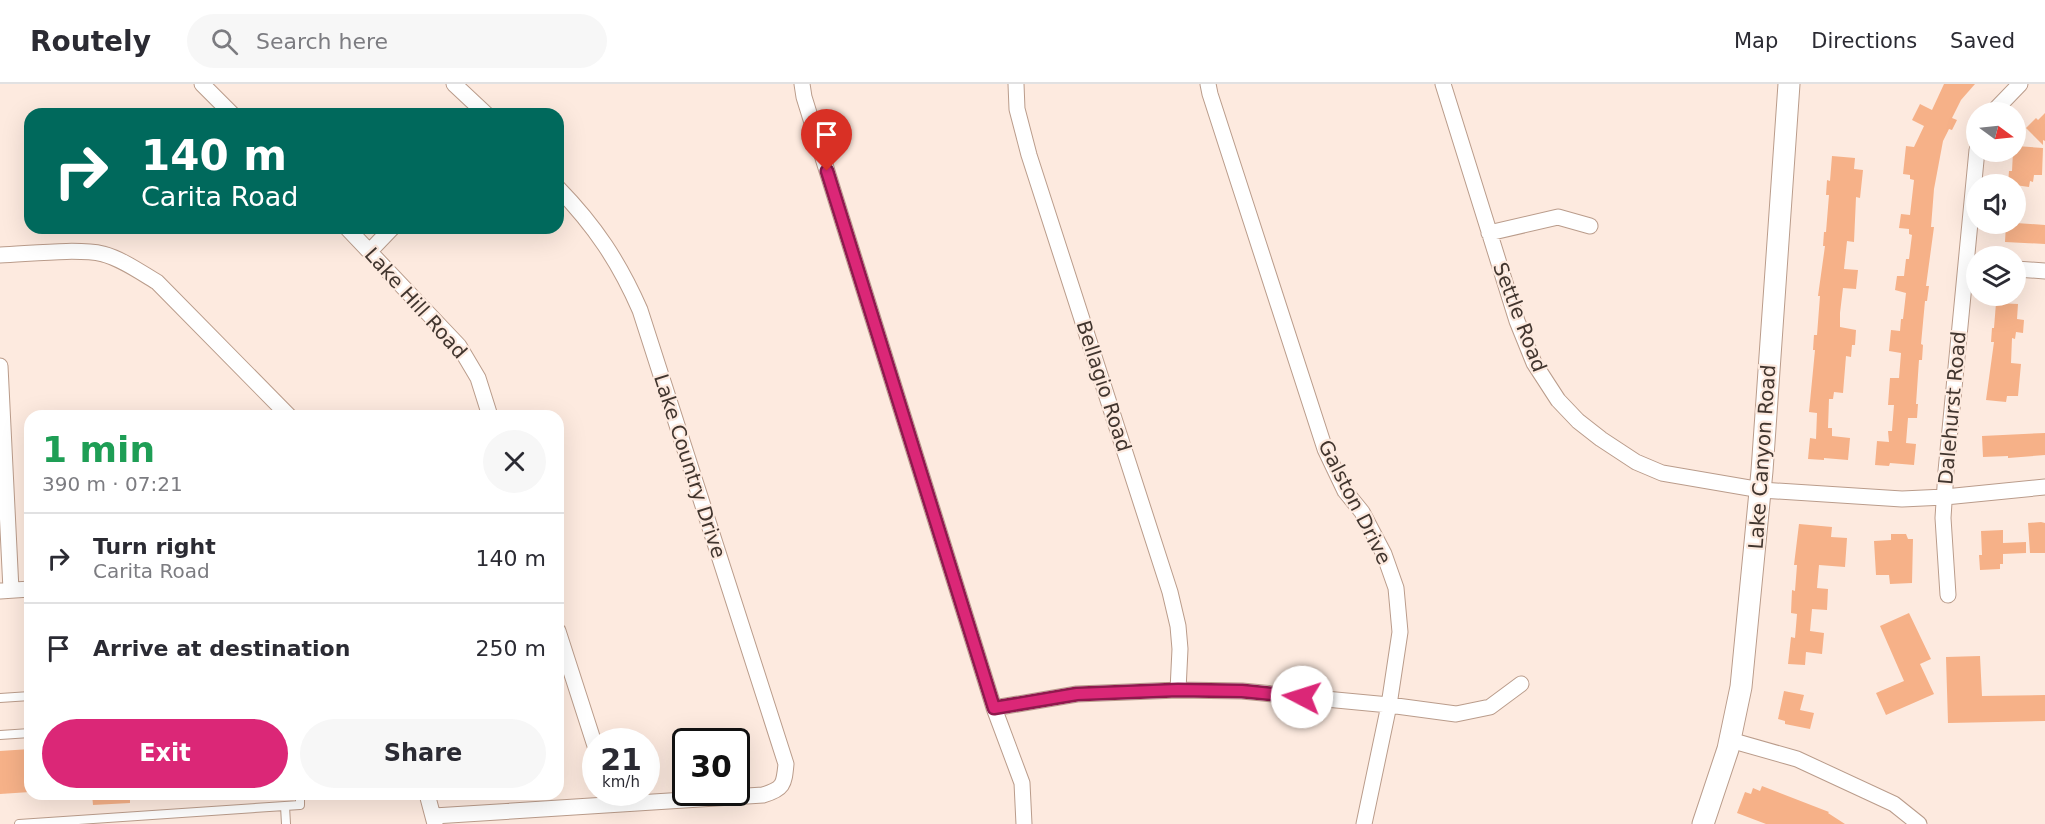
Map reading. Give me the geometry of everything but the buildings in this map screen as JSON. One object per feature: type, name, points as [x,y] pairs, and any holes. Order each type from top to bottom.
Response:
[{"type":"street","points":[[202,84],[226,108]]},
{"type":"street","points":[[454,84],[480,108]]},
{"type":"street","points":[[802,84],[804,97],[994,708],[1022,783],[1024,824]]},
{"type":"street","name":"Bellagio Road","points":[[1016,84],[1017,109],[1029,155],[1170,592],[1178,626],[1180,649],[1178,690]]},
{"type":"street","name":"Galston Drive","points":[[1208,84],[1325,449],[1345,491],[1362,512],[1384,554],[1396,588],[1400,632],[1389,705],[1364,824]]},
{"type":"street","name":"Settle Road","points":[[1443,84],[1517,321],[1534,363],[1558,400],[1578,421],[1601,439],[1636,462],[1662,473],[1761,490],[1902,499],[2045,487]]},
{"type":"street","name":"Lake Canyon Road","points":[[1703,824],[1716,790],[1730,740],[1741,687],[1761,490],[1789,84]]},
{"type":"street","points":[[2003,102],[2020,84]]},
{"type":"street","name":"Dalehurst Road","points":[[1972,246],[1976,162]]},
{"type":"street","name":"Lake Country Drive","points":[[564,194],[583,214],[607,247],[626,279],[640,310],[786,764],[784,782],[777,791],[763,795],[660,797]]},
{"type":"street","points":[[1489,233],[1558,218],[1590,226]]},
{"type":"street","name":"Lake Hill Road","points":[[353,234],[459,346],[478,378],[488,410]]},
{"type":"street","points":[[370,250],[386,234]]},
{"type":"street","points":[[0,255],[84,252],[104,254],[130,266],[157,282],[283,410]]},
{"type":"street","points":[[2026,270],[2045,271]]},
{"type":"street","name":"Dalehurst Road","points":[[1948,595],[1943,518],[1966,306]]},
{"type":"street","points":[[0,366],[6,591],[24,590]]},
{"type":"street","points":[[564,650],[589,728]]},
{"type":"street","points":[[994,708],[1077,694],[1178,690],[1242,691],[1456,714],[1490,707],[1521,684]]},
{"type":"street","points":[[1730,740],[1797,759],[1894,804],[1919,824]]},
{"type":"street","points":[[429,800],[434,820],[582,802]]},
{"type":"lane","points":[[0,698],[24,696]]},
{"type":"lane","points":[[0,735],[24,733]]},
{"type":"lane","points":[[20,824],[300,805],[300,800]]},
{"type":"lane","points":[[285,806],[286,824]]},
{"type":"route","points":[[827,171],[994,708],[1077,694],[1178,690],[1242,691],[1302,697]]}]
